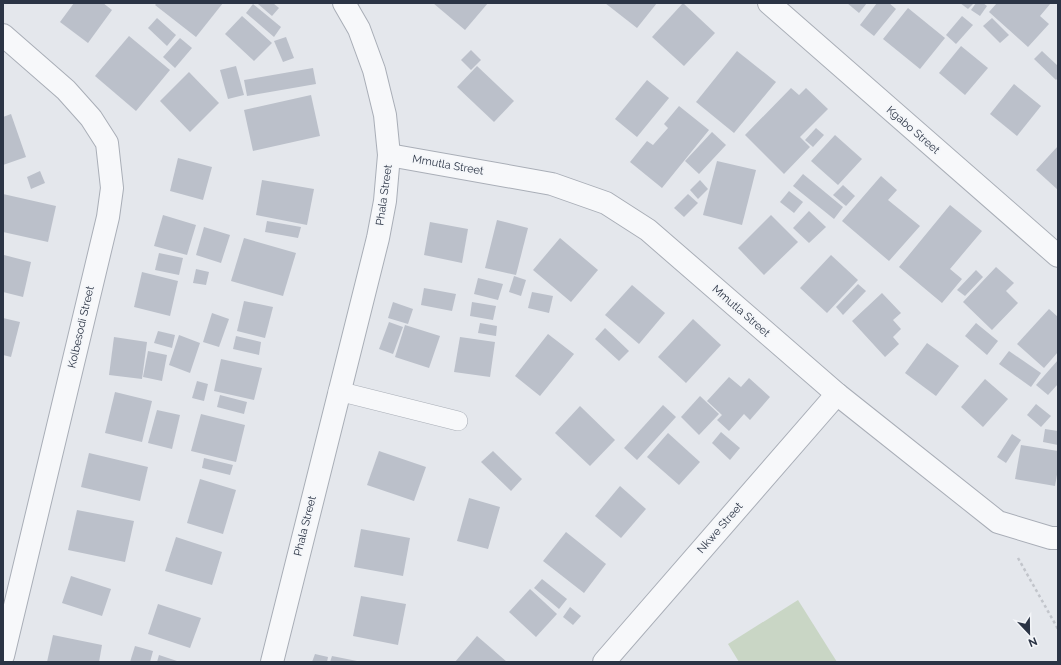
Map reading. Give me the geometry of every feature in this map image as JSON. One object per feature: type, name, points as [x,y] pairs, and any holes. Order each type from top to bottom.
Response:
[{"type":"street","name":"Phala Street","points":[[272,662],[338,391],[378,238],[385,201],[389,155],[385,115],[374,70],[359,29],[344,3]]},
{"type":"street","name":"Kgabo Street","points":[[768,3],[1058,256]]},
{"type":"street","name":"Kolbesodi Street","points":[[3,35],[66,90],[91,118],[107,143],[112,188],[106,224],[3,656]]},
{"type":"street","name":"Mmutla Street","points":[[389,155],[552,184],[606,203],[648,230],[837,394],[998,522],[1051,538],[1058,538]]},
{"type":"street","name":"Nkwe Street","points":[[604,662],[837,394]]},
{"type":"lane","points":[[338,391],[458,421]]},
{"type":"path","points":[[998,522],[1058,628]]},
{"type":"green space","points":[[798,600],[837,662],[739,662],[728,644]]},
{"type":"building","points":[[74,3],[103,3],[112,10],[88,43],[60,22]]},
{"type":"building","points":[[157,3],[223,3],[196,37],[155,5]]},
{"type":"building","points":[[273,3],[279,8],[272,16],[258,4]]},
{"type":"building","points":[[433,3],[488,3],[465,30]]},
{"type":"building","points":[[605,3],[657,3],[637,28]]},
{"type":"building","points":[[683,3],[715,33],[684,66],[652,37]]},
{"type":"building","points":[[847,3],[867,3],[859,13]]},
{"type":"building","points":[[877,3],[889,3],[896,9],[874,36],[860,25]]},
{"type":"building","points":[[960,3],[974,3],[968,9]]},
{"type":"building","points":[[976,3],[983,3],[987,6],[980,16],[971,10]]},
{"type":"building","points":[[997,3],[1051,3],[1040,16],[1049,24],[1028,47],[989,12]]},
{"type":"building","points":[[253,4],[281,27],[274,37],[246,13]]},
{"type":"building","points":[[908,8],[945,38],[920,69],[883,39]]},
{"type":"building","points":[[242,16],[272,43],[254,61],[225,34]]},
{"type":"building","points":[[962,16],[973,25],[956,44],[946,35]]},
{"type":"building","points":[[157,18],[176,35],[167,46],[148,28]]},
{"type":"building","points":[[992,18],[1009,35],[1000,43],[983,26]]},
{"type":"building","points":[[129,36],[170,70],[136,111],[95,76]]},
{"type":"building","points":[[286,37],[294,58],[283,62],[274,41]]},
{"type":"building","points":[[180,38],[192,48],[175,68],[163,57]]},
{"type":"building","points":[[961,46],[988,68],[965,95],[939,73]]},
{"type":"building","points":[[471,50],[481,60],[471,70],[461,60]]},
{"type":"building","points":[[737,51],[776,82],[734,133],[696,102]]},
{"type":"building","points":[[1042,51],[1058,66],[1058,78],[1056,80],[1034,59]]},
{"type":"building","points":[[236,66],[244,95],[228,99],[220,70]]},
{"type":"building","points":[[477,66],[514,101],[494,122],[457,87]]},
{"type":"building","points":[[313,68],[316,84],[247,96],[244,80]]},
{"type":"building","points":[[189,72],[219,103],[190,132],[160,101]]},
{"type":"building","points":[[647,80],[669,98],[637,137],[615,119]]},
{"type":"building","points":[[1014,84],[1041,106],[1017,136],[990,114]]},
{"type":"building","points":[[791,88],[799,95],[806,88],[828,109],[800,137],[810,147],[784,174],[745,135]]},
{"type":"building","points":[[311,95],[320,136],[253,151],[244,110]]},
{"type":"building","points":[[679,106],[709,130],[662,188],[630,162],[647,141],[653,145],[668,128],[664,124]]},
{"type":"building","points":[[11,114],[26,157],[3,165],[3,117]]},
{"type":"building","points":[[816,128],[824,135],[813,147],[805,140]]},
{"type":"building","points":[[712,132],[726,145],[699,174],[685,161]]},
{"type":"building","points":[[835,135],[862,159],[838,185],[811,161]]},
{"type":"building","points":[[1058,146],[1058,190],[1036,170]]},
{"type":"building","points":[[178,158],[212,167],[203,200],[170,191]]},
{"type":"building","points":[[717,161],[756,170],[742,225],[703,215]]},
{"type":"building","points":[[40,171],[45,183],[31,189],[27,177]]},
{"type":"building","points":[[803,174],[843,207],[834,219],[793,186]]},
{"type":"building","points":[[881,176],[897,190],[888,200],[920,226],[889,261],[842,221]]},
{"type":"building","points":[[262,180],[314,189],[307,225],[256,215]]},
{"type":"building","points":[[700,180],[708,189],[698,199],[690,190]]},
{"type":"building","points":[[843,185],[855,196],[846,206],[833,195]]},
{"type":"building","points":[[789,191],[803,202],[794,213],[780,202]]},
{"type":"building","points":[[3,194],[56,206],[48,242],[3,232]]},
{"type":"building","points":[[688,194],[698,203],[684,217],[674,208]]},
{"type":"building","points":[[950,205],[982,231],[950,269],[962,279],[942,303],[899,267]]},
{"type":"building","points":[[809,211],[826,227],[809,243],[793,228]]},
{"type":"building","points":[[163,215],[196,225],[187,255],[154,246]]},
{"type":"building","points":[[771,215],[798,242],[764,275],[738,248]]},
{"type":"building","points":[[497,220],[528,228],[516,275],[485,268]]},
{"type":"building","points":[[267,221],[301,227],[298,238],[265,232]]},
{"type":"building","points":[[430,222],[468,229],[462,263],[424,255]]},
{"type":"building","points":[[204,227],[230,235],[221,263],[196,255]]},
{"type":"building","points":[[244,238],[296,253],[283,296],[231,281]]},
{"type":"building","points":[[560,238],[598,270],[571,302],[533,270]]},
{"type":"building","points":[[159,253],[183,258],[179,275],[155,270]]},
{"type":"building","points":[[4,255],[31,262],[23,297],[3,292]]},
{"type":"building","points":[[831,255],[858,280],[827,313],[800,288]]},
{"type":"building","points":[[996,267],[1014,283],[1006,291],[1018,303],[992,330],[963,302]]},
{"type":"building","points":[[196,269],[209,272],[206,285],[193,283]]},
{"type":"building","points":[[976,270],[983,277],[965,296],[957,290]]},
{"type":"building","points":[[142,272],[178,281],[170,316],[134,307]]},
{"type":"building","points":[[514,276],[526,280],[521,296],[509,292]]},
{"type":"building","points":[[478,278],[503,284],[498,300],[474,294]]},
{"type":"building","points":[[858,284],[866,291],[843,315],[836,307]]},
{"type":"building","points":[[632,285],[665,313],[639,344],[605,315]]},
{"type":"building","points":[[424,288],[456,294],[452,311],[421,305]]},
{"type":"building","points":[[532,292],[553,296],[549,313],[528,308]]},
{"type":"building","points":[[882,293],[901,313],[893,320],[901,329],[893,337],[899,344],[885,357],[852,321]]},
{"type":"building","points":[[244,301],[273,307],[265,338],[237,331]]},
{"type":"building","points":[[393,302],[413,309],[408,324],[388,318]]},
{"type":"building","points":[[472,302],[496,306],[493,320],[470,316]]},
{"type":"building","points":[[1049,309],[1058,317],[1058,352],[1044,368],[1017,344]]},
{"type":"building","points":[[212,313],[229,319],[219,347],[203,342]]},
{"type":"building","points":[[3,318],[20,322],[11,357],[3,355]]},
{"type":"building","points":[[693,319],[721,345],[686,383],[658,357]]},
{"type":"building","points":[[389,322],[403,327],[393,354],[379,349]]},
{"type":"building","points":[[480,323],[497,326],[496,336],[478,333]]},
{"type":"building","points":[[976,323],[998,341],[987,355],[965,336]]},
{"type":"building","points":[[405,325],[440,336],[429,368],[395,357]]},
{"type":"building","points":[[605,328],[629,351],[619,361],[595,339]]},
{"type":"building","points":[[158,331],[175,335],[172,348],[154,343]]},
{"type":"building","points":[[548,334],[574,354],[540,396],[515,376]]},
{"type":"building","points":[[179,335],[200,343],[190,373],[169,365]]},
{"type":"building","points":[[236,336],[261,342],[259,355],[233,349]]},
{"type":"building","points":[[114,337],[147,342],[142,379],[109,375]]},
{"type":"building","points":[[460,337],[495,342],[490,377],[454,372]]},
{"type":"building","points":[[927,343],[959,366],[936,396],[905,373]]},
{"type":"building","points":[[148,351],[167,355],[162,381],[143,377]]},
{"type":"building","points":[[1009,351],[1041,373],[1031,387],[999,364]]},
{"type":"building","points":[[221,359],[262,368],[254,400],[214,391]]},
{"type":"building","points":[[1058,360],[1058,384],[1048,395],[1036,385]]},
{"type":"building","points":[[729,377],[741,387],[749,378],[770,397],[750,420],[744,414],[729,431],[717,420],[722,415],[707,401]]},
{"type":"building","points":[[985,379],[1008,399],[983,427],[961,407]]},
{"type":"building","points":[[197,381],[208,384],[204,401],[192,398]]},
{"type":"building","points":[[115,392],[152,401],[142,442],[105,433]]},
{"type":"building","points":[[220,395],[247,402],[244,414],[217,407]]},
{"type":"building","points":[[700,396],[719,414],[699,435],[681,417]]},
{"type":"building","points":[[1036,404],[1051,416],[1041,427],[1027,415]]},
{"type":"building","points":[[663,405],[676,417],[637,460],[624,448]]},
{"type":"building","points":[[580,406],[615,440],[590,466],[555,433]]},
{"type":"building","points":[[157,410],[180,415],[172,449],[148,443]]},
{"type":"building","points":[[201,414],[245,425],[236,462],[191,451]]},
{"type":"building","points":[[1045,429],[1058,431],[1058,445],[1043,442]]},
{"type":"building","points":[[721,432],[740,448],[730,460],[712,443]]},
{"type":"building","points":[[668,433],[700,462],[679,485],[647,457]]},
{"type":"building","points":[[1012,434],[1021,440],[1006,463],[997,457]]},
{"type":"building","points":[[1021,445],[1058,451],[1058,469],[1055,486],[1015,479]]},
{"type":"building","points":[[379,451],[426,467],[414,501],[367,485]]},
{"type":"building","points":[[493,451],[522,479],[511,491],[481,462]]},
{"type":"building","points":[[89,453],[148,467],[140,501],[81,487]]},
{"type":"building","points":[[204,458],[233,465],[230,475],[202,468]]},
{"type":"building","points":[[200,479],[236,490],[223,534],[187,523]]},
{"type":"building","points":[[620,486],[646,509],[621,538],[595,516]]},
{"type":"building","points":[[469,498],[500,507],[488,549],[457,541]]},
{"type":"building","points":[[77,510],[134,521],[125,562],[68,550]]},
{"type":"building","points":[[361,529],[410,538],[403,576],[354,567]]},
{"type":"building","points":[[566,532],[606,564],[584,593],[543,561]]},
{"type":"building","points":[[176,537],[222,552],[212,585],[165,571]]},
{"type":"building","points":[[71,576],[111,589],[102,616],[62,603]]},
{"type":"building","points":[[542,579],[567,599],[559,609],[534,588]]},
{"type":"building","points":[[530,589],[557,614],[536,637],[509,612]]},
{"type":"building","points":[[361,596],[406,604],[398,645],[353,636]]},
{"type":"building","points":[[158,604],[201,618],[190,648],[148,634]]},
{"type":"building","points":[[570,607],[581,616],[573,625],[563,617]]},
{"type":"building","points":[[53,635],[102,645],[99,662],[47,662]]},
{"type":"building","points":[[477,636],[507,662],[455,662]]},
{"type":"building","points":[[135,646],[153,651],[150,662],[130,662]]},
{"type":"building","points":[[315,654],[328,657],[327,662],[312,662]]},
{"type":"building","points":[[159,655],[180,662],[157,662]]},
{"type":"building","points":[[332,656],[357,661],[357,662],[330,662]]}]
